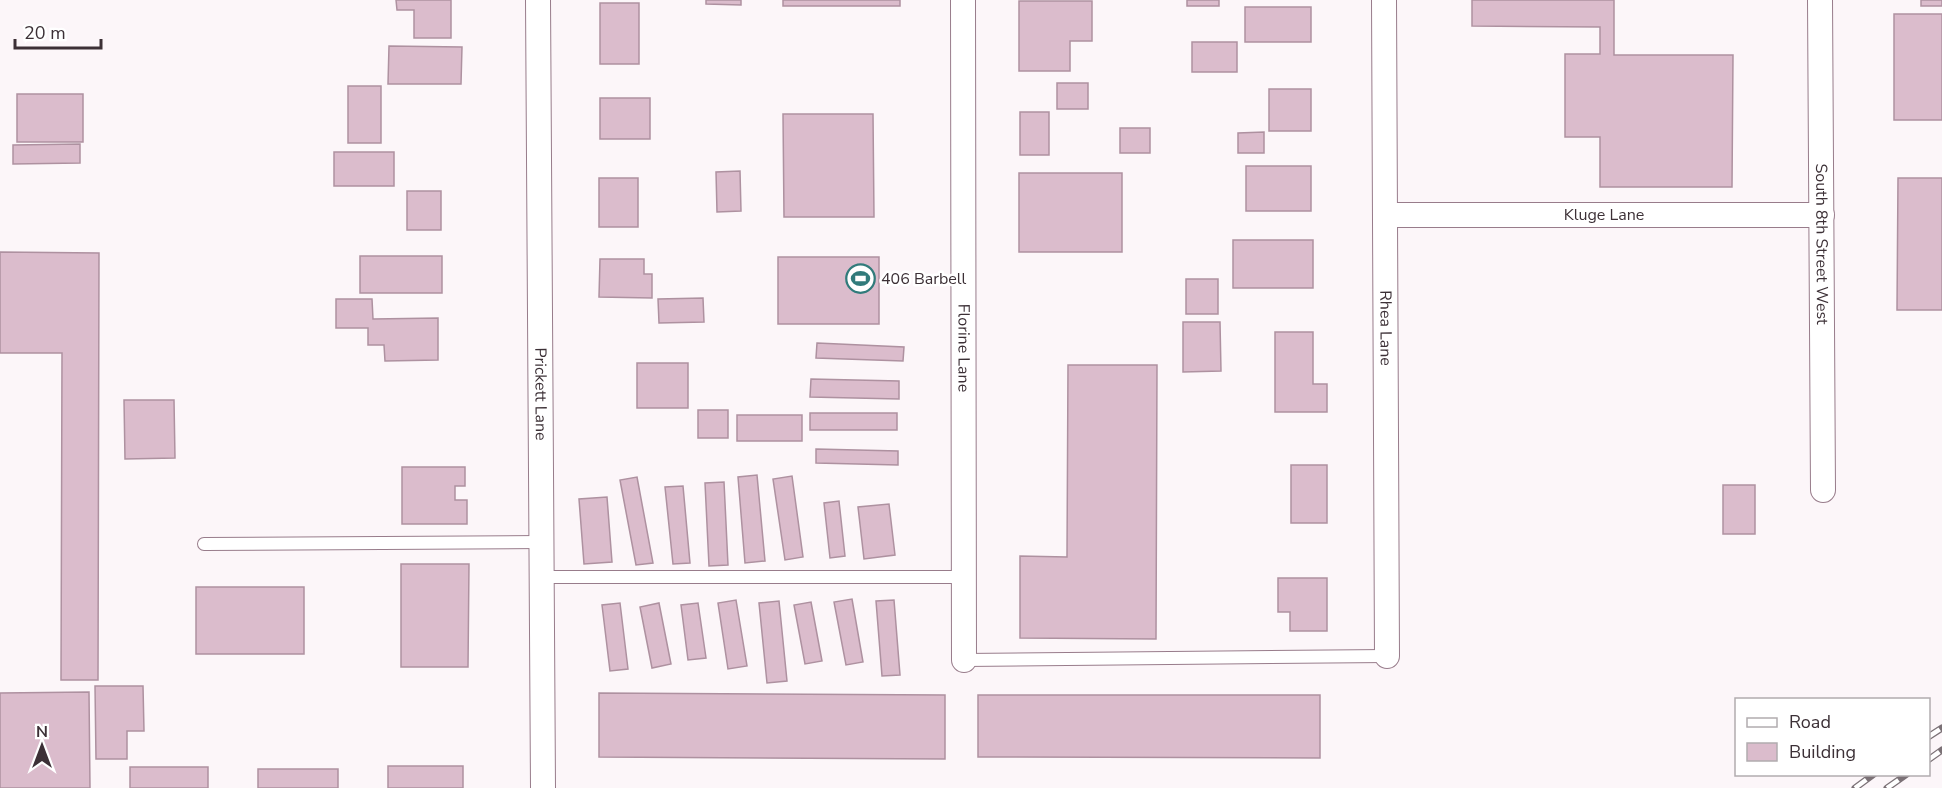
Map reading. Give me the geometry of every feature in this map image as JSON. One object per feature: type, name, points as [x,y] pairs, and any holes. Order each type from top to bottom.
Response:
[{"type":"street","name":"Prickett Lane","points":[[538,0],[543,788]]},
{"type":"street","name":"Florine Lane","points":[[963,0],[964,660]]},
{"type":"street","name":"Rhea Lane","points":[[1384,0],[1387,656]]},
{"type":"street","name":"South 8th Street West","points":[[1821,0],[1823,490]]},
{"type":"street","name":"Kluge Lane","points":[[1385,215],[1822,215]]},
{"type":"lane","points":[[204,544],[542,542]]},
{"type":"lane","points":[[542,577],[964,577]]},
{"type":"lane","points":[[964,660],[1387,656]]},
{"type":"building","points":[[396,0],[451,0],[451,38],[414,38],[414,10],[397,10]]},
{"type":"building","points":[[706,0],[741,0],[741,5],[706,4]]},
{"type":"building","points":[[783,0],[900,0],[900,6],[783,6]]},
{"type":"building","points":[[1187,0],[1219,0],[1219,6],[1187,6]]},
{"type":"building","points":[[1472,0],[1614,0],[1614,55],[1733,55],[1732,187],[1600,187],[1600,137],[1565,137],[1565,54],[1600,54],[1600,27],[1472,26]]},
{"type":"building","points":[[1921,0],[1942,0],[1942,6],[1921,6]]},
{"type":"building","points":[[1019,1],[1092,1],[1092,41],[1070,41],[1070,71],[1019,71]]},
{"type":"building","points":[[600,3],[639,3],[639,64],[600,64]]},
{"type":"building","points":[[1245,7],[1311,7],[1311,42],[1245,42]]},
{"type":"building","points":[[1894,14],[1942,14],[1942,120],[1894,120]]},
{"type":"building","points":[[1192,42],[1237,42],[1237,72],[1192,72]]},
{"type":"building","points":[[389,46],[462,47],[461,84],[388,84]]},
{"type":"building","points":[[1057,83],[1088,83],[1088,109],[1057,109]]},
{"type":"building","points":[[348,86],[381,86],[381,143],[348,143]]},
{"type":"building","points":[[1269,89],[1311,89],[1311,131],[1269,131]]},
{"type":"building","points":[[17,94],[83,94],[83,142],[17,142]]},
{"type":"building","points":[[600,98],[650,98],[650,139],[600,139]]},
{"type":"building","points":[[1020,112],[1049,112],[1049,155],[1020,155]]},
{"type":"building","points":[[783,114],[873,114],[874,217],[784,217]]},
{"type":"building","points":[[1120,128],[1150,128],[1150,153],[1120,153]]},
{"type":"building","points":[[1264,132],[1264,153],[1238,153],[1238,133]]},
{"type":"building","points":[[80,144],[80,163],[13,164],[13,145]]},
{"type":"building","points":[[334,152],[394,152],[394,186],[334,186]]},
{"type":"building","points":[[1246,166],[1311,166],[1311,211],[1246,211]]},
{"type":"building","points":[[740,171],[741,211],[717,212],[716,172]]},
{"type":"building","points":[[1019,173],[1122,173],[1122,252],[1019,252]]},
{"type":"building","points":[[599,178],[638,178],[638,227],[599,227]]},
{"type":"building","points":[[1898,178],[1942,178],[1942,310],[1897,310]]},
{"type":"building","points":[[407,191],[441,191],[441,230],[407,230]]},
{"type":"building","points":[[1233,240],[1313,240],[1313,288],[1233,288]]},
{"type":"building","points":[[0,252],[99,253],[98,680],[61,680],[62,353],[0,353]]},
{"type":"building","points":[[360,256],[442,256],[442,293],[360,293]]},
{"type":"building","points":[[778,257],[879,257],[879,324],[778,324]]},
{"type":"building","points":[[600,259],[644,259],[644,274],[652,274],[652,298],[599,297]]},
{"type":"building","points":[[1186,279],[1218,279],[1218,314],[1186,314]]},
{"type":"building","points":[[703,298],[704,322],[659,323],[658,299]]},
{"type":"building","points":[[336,299],[372,299],[373,319],[438,318],[438,360],[385,361],[384,345],[368,345],[368,328],[336,328]]},
{"type":"building","points":[[1183,322],[1220,322],[1221,371],[1183,372]]},
{"type":"building","points":[[1275,332],[1313,332],[1313,384],[1327,384],[1327,412],[1275,412]]},
{"type":"building","points":[[817,343],[904,347],[903,361],[816,358]]},
{"type":"building","points":[[637,363],[688,363],[688,408],[637,408]]},
{"type":"building","points":[[1068,365],[1157,365],[1156,639],[1020,638],[1020,556],[1067,557]]},
{"type":"building","points":[[811,379],[899,381],[899,399],[810,397]]},
{"type":"building","points":[[124,400],[174,400],[175,458],[125,459]]},
{"type":"building","points":[[698,410],[728,410],[728,438],[698,438]]},
{"type":"building","points":[[810,413],[897,413],[897,430],[810,430]]},
{"type":"building","points":[[737,415],[802,415],[802,441],[737,441]]},
{"type":"building","points":[[816,449],[898,451],[898,465],[816,463]]},
{"type":"building","points":[[1291,465],[1327,465],[1327,523],[1291,523]]},
{"type":"building","points":[[402,467],[465,467],[465,486],[455,486],[455,500],[467,500],[467,524],[402,524]]},
{"type":"building","points":[[757,475],[765,561],[745,563],[738,477]]},
{"type":"building","points":[[792,476],[803,557],[785,560],[773,479]]},
{"type":"building","points":[[637,477],[653,563],[636,565],[620,480]]},
{"type":"building","points":[[724,482],[728,565],[709,566],[705,483]]},
{"type":"building","points":[[1723,485],[1755,485],[1755,534],[1723,534]]},
{"type":"building","points":[[683,486],[690,563],[673,564],[665,487]]},
{"type":"building","points":[[607,497],[612,562],[584,564],[579,499]]},
{"type":"building","points":[[839,501],[845,556],[830,558],[824,503]]},
{"type":"building","points":[[889,504],[895,555],[864,559],[858,507]]},
{"type":"building","points":[[401,564],[469,564],[468,667],[401,667]]},
{"type":"building","points":[[1278,578],[1327,578],[1327,631],[1290,631],[1290,612],[1278,612]]},
{"type":"building","points":[[196,587],[304,587],[304,654],[196,654]]},
{"type":"building","points":[[852,599],[863,662],[846,665],[834,602]]},
{"type":"building","points":[[736,600],[747,666],[728,669],[718,603]]},
{"type":"building","points":[[894,600],[900,675],[882,676],[876,601]]},
{"type":"building","points":[[779,601],[787,681],[767,683],[759,603]]},
{"type":"building","points":[[811,602],[822,661],[805,664],[794,605]]},
{"type":"building","points":[[620,603],[628,669],[610,671],[602,605]]},
{"type":"building","points":[[659,603],[671,664],[652,668],[640,607]]},
{"type":"building","points":[[698,603],[706,658],[688,660],[681,605]]},
{"type":"building","points":[[95,686],[143,686],[144,731],[127,731],[127,759],[96,759]]},
{"type":"building","points":[[89,692],[90,788],[0,788],[0,693]]},
{"type":"building","points":[[599,693],[945,695],[945,759],[599,757]]},
{"type":"building","points":[[978,695],[1320,695],[1320,758],[978,757]]},
{"type":"building","points":[[388,766],[463,766],[463,788],[388,788]]},
{"type":"building","points":[[130,767],[208,767],[208,788],[130,788]]},
{"type":"building","points":[[258,769],[338,769],[338,788],[258,788]]},
{"type":"railway","points":[[1930,736],[1942,728]]},
{"type":"railway","points":[[1930,759],[1942,750]]},
{"type":"railway","points":[[1855,788],[1871,776]]},
{"type":"railway","points":[[1887,788],[1904,776]]},
{"type":"place","name":"406 Barbell","points":[[860,279]]}]
